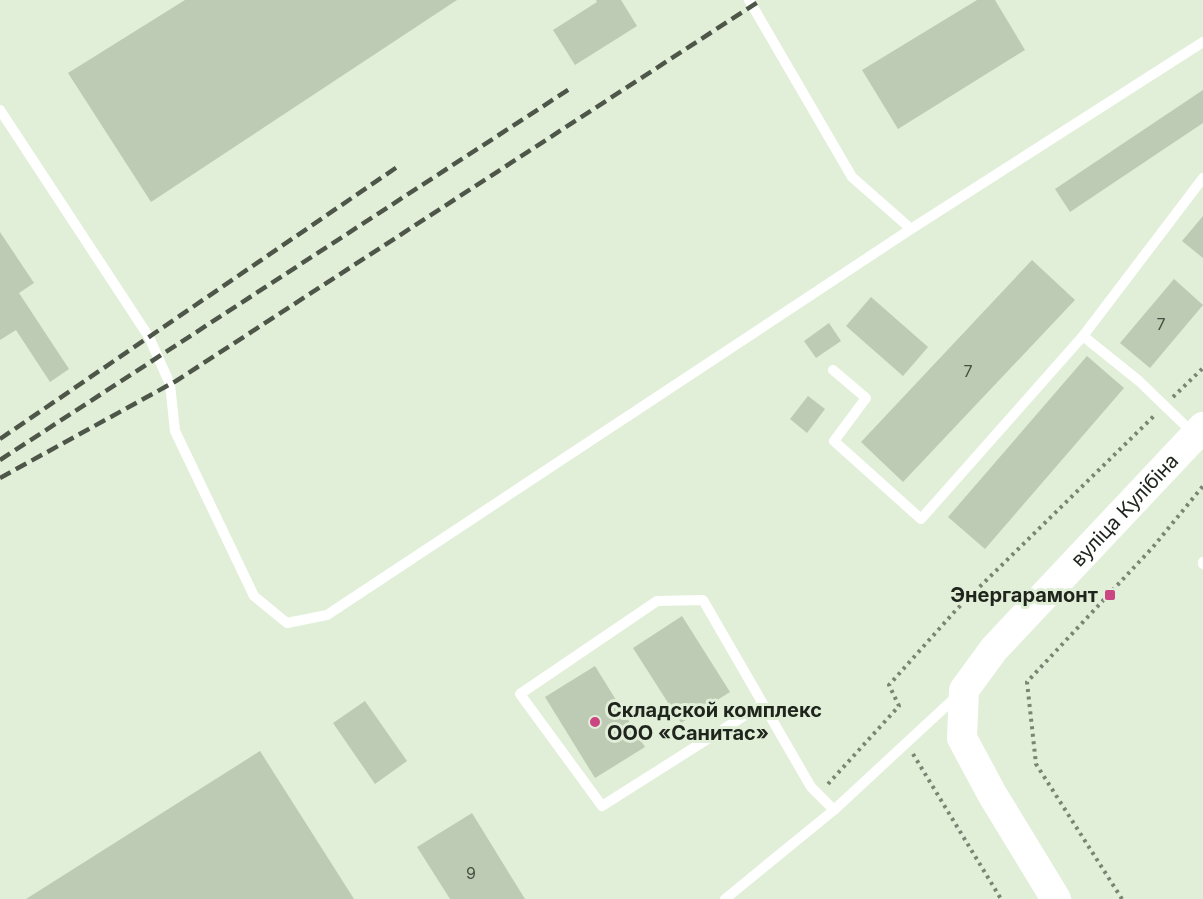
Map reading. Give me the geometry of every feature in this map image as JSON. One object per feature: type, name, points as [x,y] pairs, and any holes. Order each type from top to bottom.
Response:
[{"type":"main road","name":"вуліца Кулібіна","points":[[964,690],[994,649],[1199,431]]},
{"type":"main road","points":[[964,690],[962,738],[992,794],[1056,899]]},
{"type":"lane","points":[[749,0],[852,177],[911,229]]},
{"type":"lane","points":[[0,110],[149,337],[170,384],[175,431],[254,596],[287,623],[327,615],[911,229],[1203,42]]},
{"type":"lane","points":[[833,370],[866,398],[834,441],[921,519],[1083,336],[1203,178]]},
{"type":"lane","points":[[1083,336],[1139,381],[1163,406],[1199,431]]},
{"type":"lane","points":[[763,704],[602,806],[520,694],[657,601],[703,600],[811,787],[834,810]]},
{"type":"lane","points":[[725,899],[834,810],[964,690]]},
{"type":"path","points":[[819,793],[899,706],[889,685],[956,610],[1203,368]]},
{"type":"path","points":[[1122,899],[1036,764],[1027,682],[1153,546],[1203,486]]},
{"type":"path","points":[[906,743],[1001,899]]},
{"type":"building","points":[[185,0],[457,0],[151,202],[68,73]]},
{"type":"building","points":[[596,0],[621,0],[637,26],[575,65],[553,30],[597,2]]},
{"type":"building","points":[[977,0],[995,0],[1025,50],[898,129],[862,70]]},
{"type":"building","points":[[1203,90],[1203,123],[1070,212],[1055,189]]},
{"type":"building","points":[[1203,216],[1203,258],[1182,241]]},
{"type":"building","points":[[0,232],[34,283],[19,293],[69,369],[50,382],[16,330],[0,340]]},
{"type":"building","points":[[1032,260],[1075,300],[903,482],[861,442]]},
{"type":"building","points":[[1174,279],[1203,305],[1150,368],[1120,343]]},
{"type":"building","points":[[871,297],[928,347],[903,376],[846,326]]},
{"type":"building","points":[[829,323],[841,341],[816,358],[804,341]]},
{"type":"building","points":[[1087,356],[1124,388],[985,549],[948,517]]},
{"type":"building","points":[[808,396],[825,409],[807,433],[790,419]]},
{"type":"building","points":[[682,616],[730,692],[681,723],[633,648]]},
{"type":"building","name":"Складской комплекс ООО «Санитас»","points":[[595,666],[645,747],[595,778],[545,697]]},
{"type":"building","points":[[365,701],[407,761],[375,784],[333,723]]},
{"type":"building","points":[[260,751],[354,899],[26,899]]},
{"type":"building","points":[[472,813],[525,899],[450,899],[417,847]]},
{"type":"railway","points":[[0,478],[176,381],[761,0]]},
{"type":"railway","points":[[0,460],[571,88]]},
{"type":"railway","points":[[0,439],[400,165]]},
{"type":"place","name":"Энергарамонт","points":[[1110,595]]},
{"type":"place","name":"Складской комплекс ООО «Санитас»","points":[[595,722]]}]
